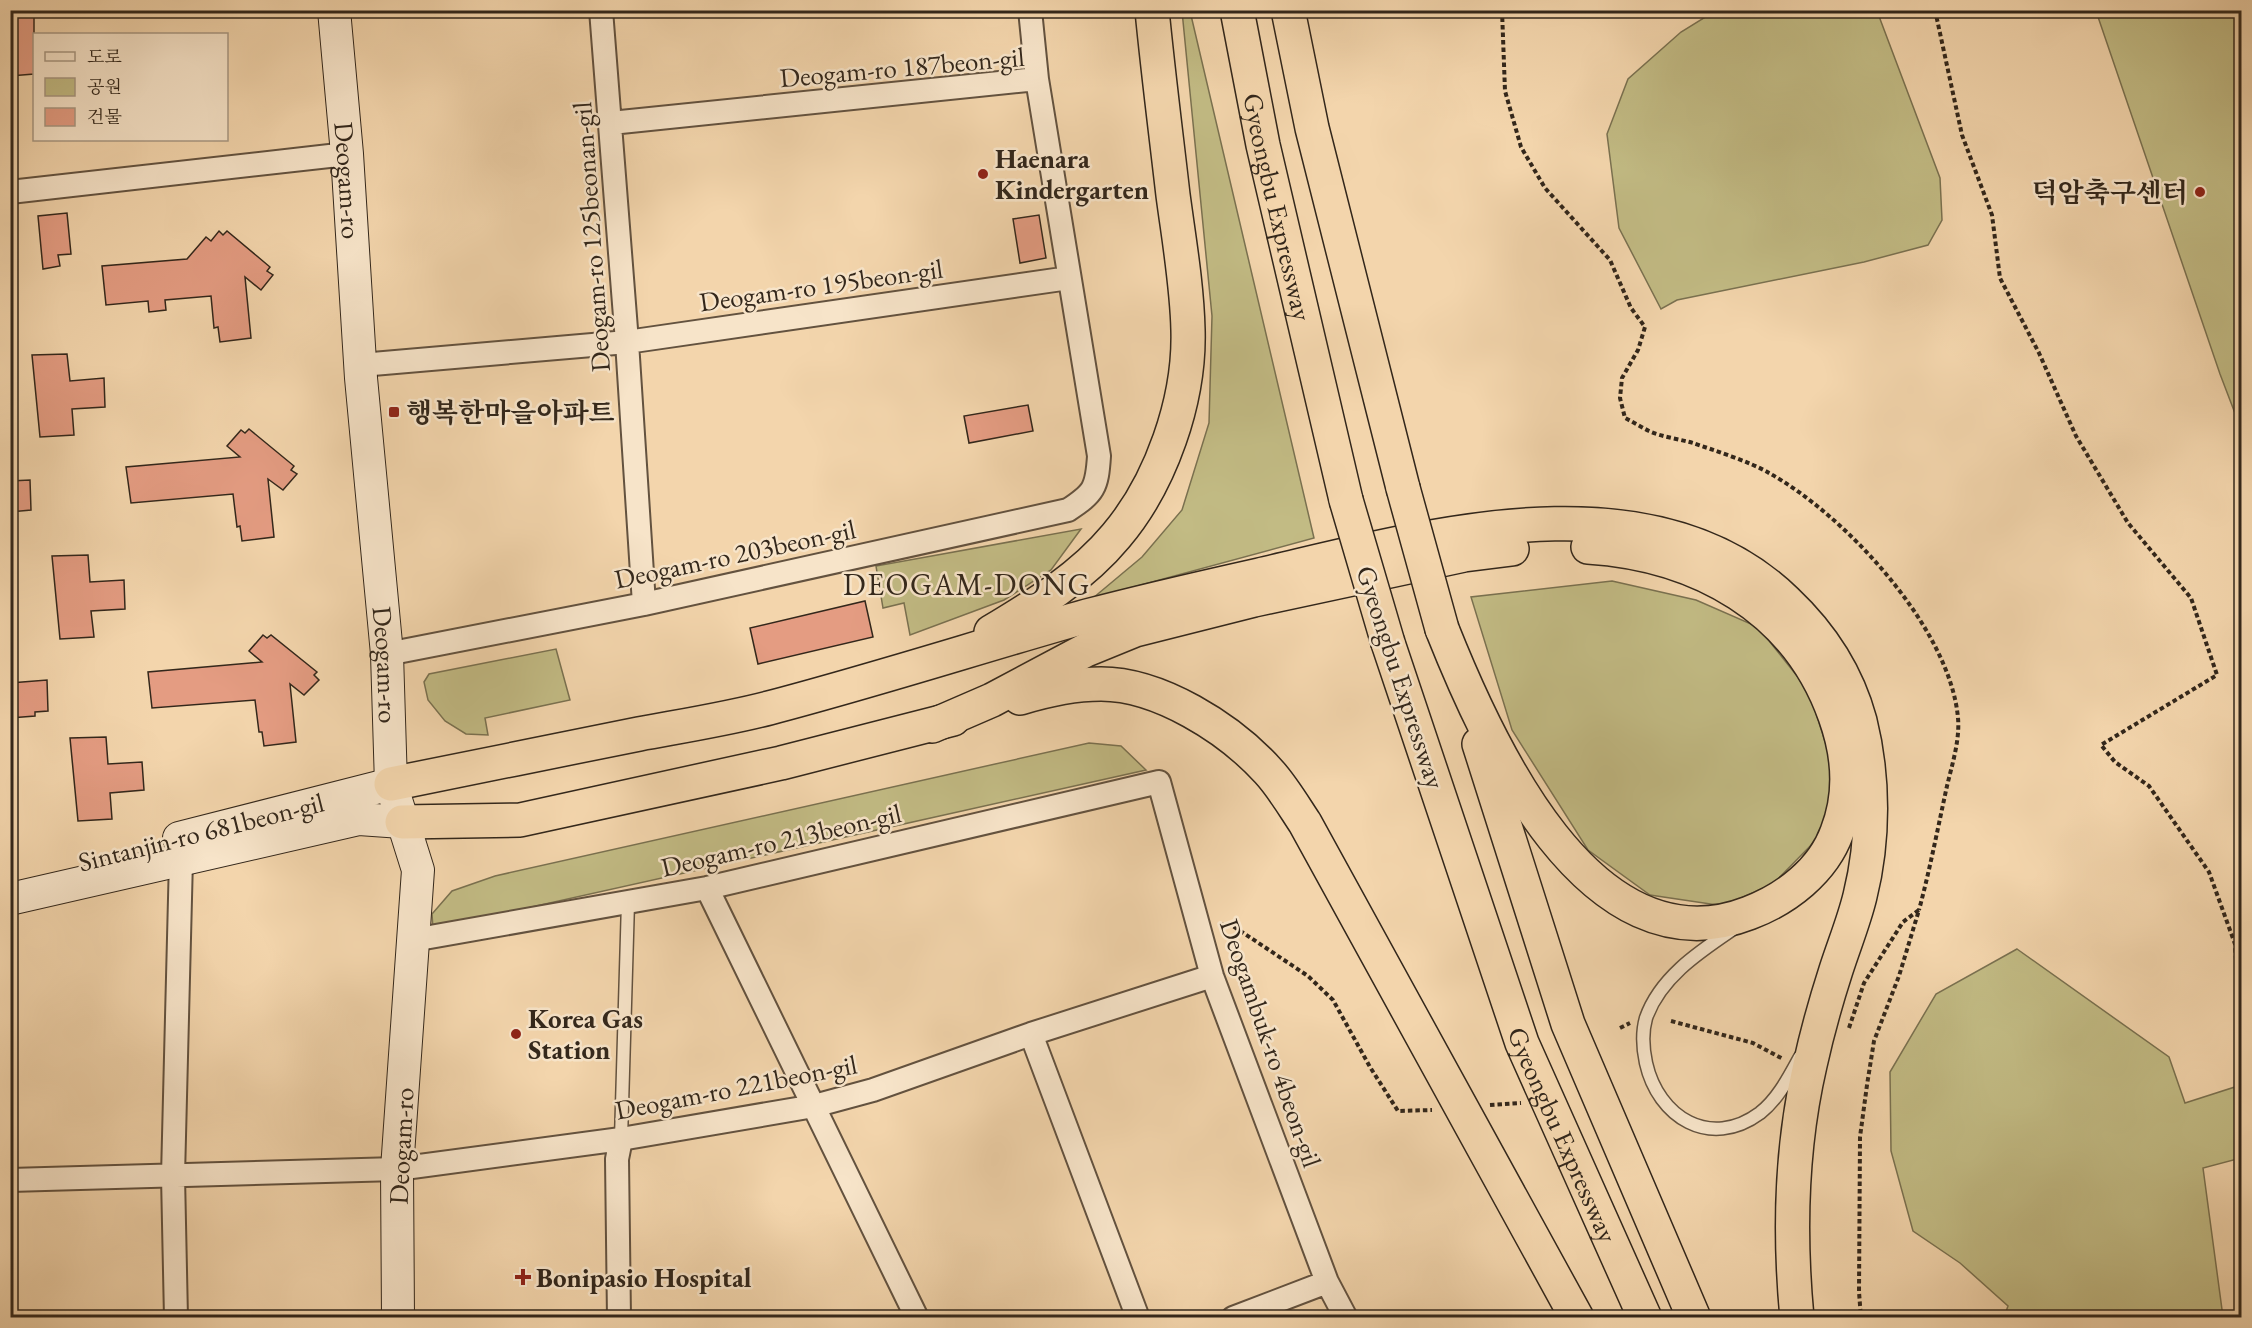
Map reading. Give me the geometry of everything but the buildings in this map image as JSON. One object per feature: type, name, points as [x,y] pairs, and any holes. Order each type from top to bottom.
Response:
[{"type":"highway","points":[[936,660],[966,646],[1032,608],[1098,555],[1116,536],[1146,491],[1163,456],[1173,426],[1181,398],[1188,332],[1152,10]]},
{"type":"highway","name":"Gyeongbu Expressway","points":[[1237,10],[1263,146],[1346,500],[1388,643],[1522,1043],[1645,1317]]},
{"type":"highway","name":"Gyeongbu Expressway","points":[[1288,10],[1312,128],[1403,488],[1442,629],[1568,1024],[1694,1317]]},
{"type":"highway","points":[[391,784],[764,709],[1144,601],[1447,534],[1521,526],[1583,525],[1641,530],[1690,543],[1735,562],[1755,574],[1797,611],[1826,644],[1835,659],[1856,709],[1866,750],[1868,844],[1860,898],[1834,1027],[1804,1091],[1796,1159],[1793,1233],[1797,1317]]},
{"type":"highway","points":[[933,726],[992,700],[1048,669],[1119,635],[1154,624],[1464,555],[1524,548],[1591,547],[1647,555],[1674,563],[1722,583],[1764,610],[1797,645],[1811,665],[1830,703],[1842,740],[1847,779],[1846,798],[1836,835],[1815,869],[1791,890],[1764,907],[1745,915],[1707,922],[1667,919],[1629,905],[1593,882],[1563,851],[1522,791],[1482,721],[1442,629]]},
{"type":"highway","points":[[402,822],[520,820],[781,763],[933,726],[1061,687],[1103,684],[1143,691],[1185,707],[1253,756],[1268,771],[1305,822],[1577,1317]]},
{"type":"street","name":"Deogam-ro","points":[[334,10],[361,365],[387,654],[391,784],[418,870],[397,1169],[398,1317]]},
{"type":"street","name":"Deogam-ro 125beonan-gil","points":[[601,10],[627,342],[644,604]]},
{"type":"street","points":[[1030,10],[1037,79]]},
{"type":"street","name":"Deogam-ro 187beon-gil","points":[[611,123],[1037,79],[1069,278]]},
{"type":"street","points":[[10,192],[346,154]]},
{"type":"street","name":"Deogam-ro 195beon-gil","points":[[361,365],[627,342],[1069,278]]},
{"type":"street","name":"Deogam-ro 203beon-gil","points":[[387,654],[644,604],[1068,510],[1090,495],[1098,475],[1099,456],[1069,278]]},
{"type":"street","name":"Deogam-ro 213beon-gil","points":[[413,940],[706,888],[1159,782]]},
{"type":"street","name":"Deogambuk-ro 4beon-gil","points":[[1159,782],[1212,975],[1327,1282],[1346,1317]]},
{"type":"street","name":"Sintanjin-ro 681beon-gil","points":[[10,879],[391,784]]},
{"type":"street","name":"Sintanjin-ro 681beon-gil","points":[[10,899],[359,819],[402,822]]},
{"type":"street","name":"Sintanjin-ro 681beon-gil","points":[[176,1317],[173,1176],[180,859]]},
{"type":"street","points":[[706,888],[917,1317]]},
{"type":"street","name":"Deogam-ro 221beon-gil","points":[[10,1180],[397,1169],[621,1139],[814,1106],[873,1090],[1031,1034],[1212,975]]},
{"type":"street","points":[[1031,1034],[1138,1317]]},
{"type":"street","points":[[619,1317],[617,1159],[621,1139]]},
{"type":"street","points":[[1233,1317],[1327,1282]]},
{"type":"lane","points":[[621,1139],[628,902]]},
{"type":"lane","points":[[1764,907],[1688,961],[1653,1004],[1646,1017],[1643,1042],[1648,1071],[1658,1095],[1676,1116],[1698,1126],[1724,1128],[1746,1121],[1760,1113],[1834,1027]]},
{"type":"path","points":[[1502,10],[1505,91],[1521,147],[1545,188],[1610,260],[1630,308],[1646,327],[1638,350],[1622,378],[1620,398],[1625,417],[1650,432],[1695,444],[1768,472],[1816,504],[1842,527],[1882,570],[1915,613],[1938,650],[1952,689],[1959,720],[1954,753],[1919,910],[1899,975],[1874,1041],[1867,1085],[1860,1137],[1859,1292],[1862,1317]]},
{"type":"path","points":[[1935,10],[1962,135],[1992,214],[2000,278],[2039,353],[2076,436],[2116,504],[2128,524],[2191,598],[2217,675],[2101,745],[2115,762],[2149,786],[2209,872],[2235,944],[2241,1014]]},
{"type":"path","points":[[1834,1027],[1904,922],[1919,910]]},
{"type":"path","points":[[1198,921],[1233,926],[1308,976],[1333,1000],[1370,1067],[1398,1111],[1432,1110]]},
{"type":"path","points":[[1671,1021],[1753,1044],[1788,1062]]},
{"type":"path","points":[[1486,1105],[1521,1103]]},
{"type":"green space","points":[[1182,11],[1190,11],[1314,538],[1093,598],[1142,557],[1182,510],[1209,423],[1212,316]]},
{"type":"green space","points":[[1715,11],[1877,11],[1940,178],[1942,220],[1928,245],[1864,262],[1677,300],[1661,309],[1619,228],[1607,134],[1628,79],[1681,32]]},
{"type":"green space","name":"덕암축구센터","points":[[2096,11],[2241,11],[2241,429],[2220,374]]},
{"type":"green space","points":[[1081,529],[1051,570],[1004,600],[910,635],[904,603],[883,608],[876,566]]},
{"type":"green space","points":[[1612,581],[1696,600],[1758,627],[1809,691],[1834,770],[1823,833],[1774,883],[1724,906],[1650,895],[1588,850],[1512,730],[1471,597]]},
{"type":"green space","points":[[556,649],[570,700],[485,718],[488,735],[466,734],[445,721],[428,700],[424,682],[429,674]]},
{"type":"green space","points":[[1089,743],[1121,746],[1146,770],[433,929],[432,914],[452,891],[495,876]]},
{"type":"green space","points":[[2017,949],[2169,1057],[2185,1103],[2238,1086],[2241,1091],[2241,1158],[2203,1168],[2223,1317],[2004,1317],[2008,1306],[1960,1263],[1913,1231],[1891,1151],[1890,1072],[1936,994]]},
{"type":"place","name":"Haenara Kindergarten","points":[[983,174]]},
{"type":"place","name":"덕암축구센터","points":[[2200,192]]},
{"type":"place","name":"행복한마을아파트","points":[[394,412]]},
{"type":"place","name":"Korea Gas Station","points":[[516,1034]]},
{"type":"place","name":"Bonipasio Hospital","points":[[523,1277]]},
{"type":"district","name":"DEOGAM-DONG","points":[[967,584]]}]
